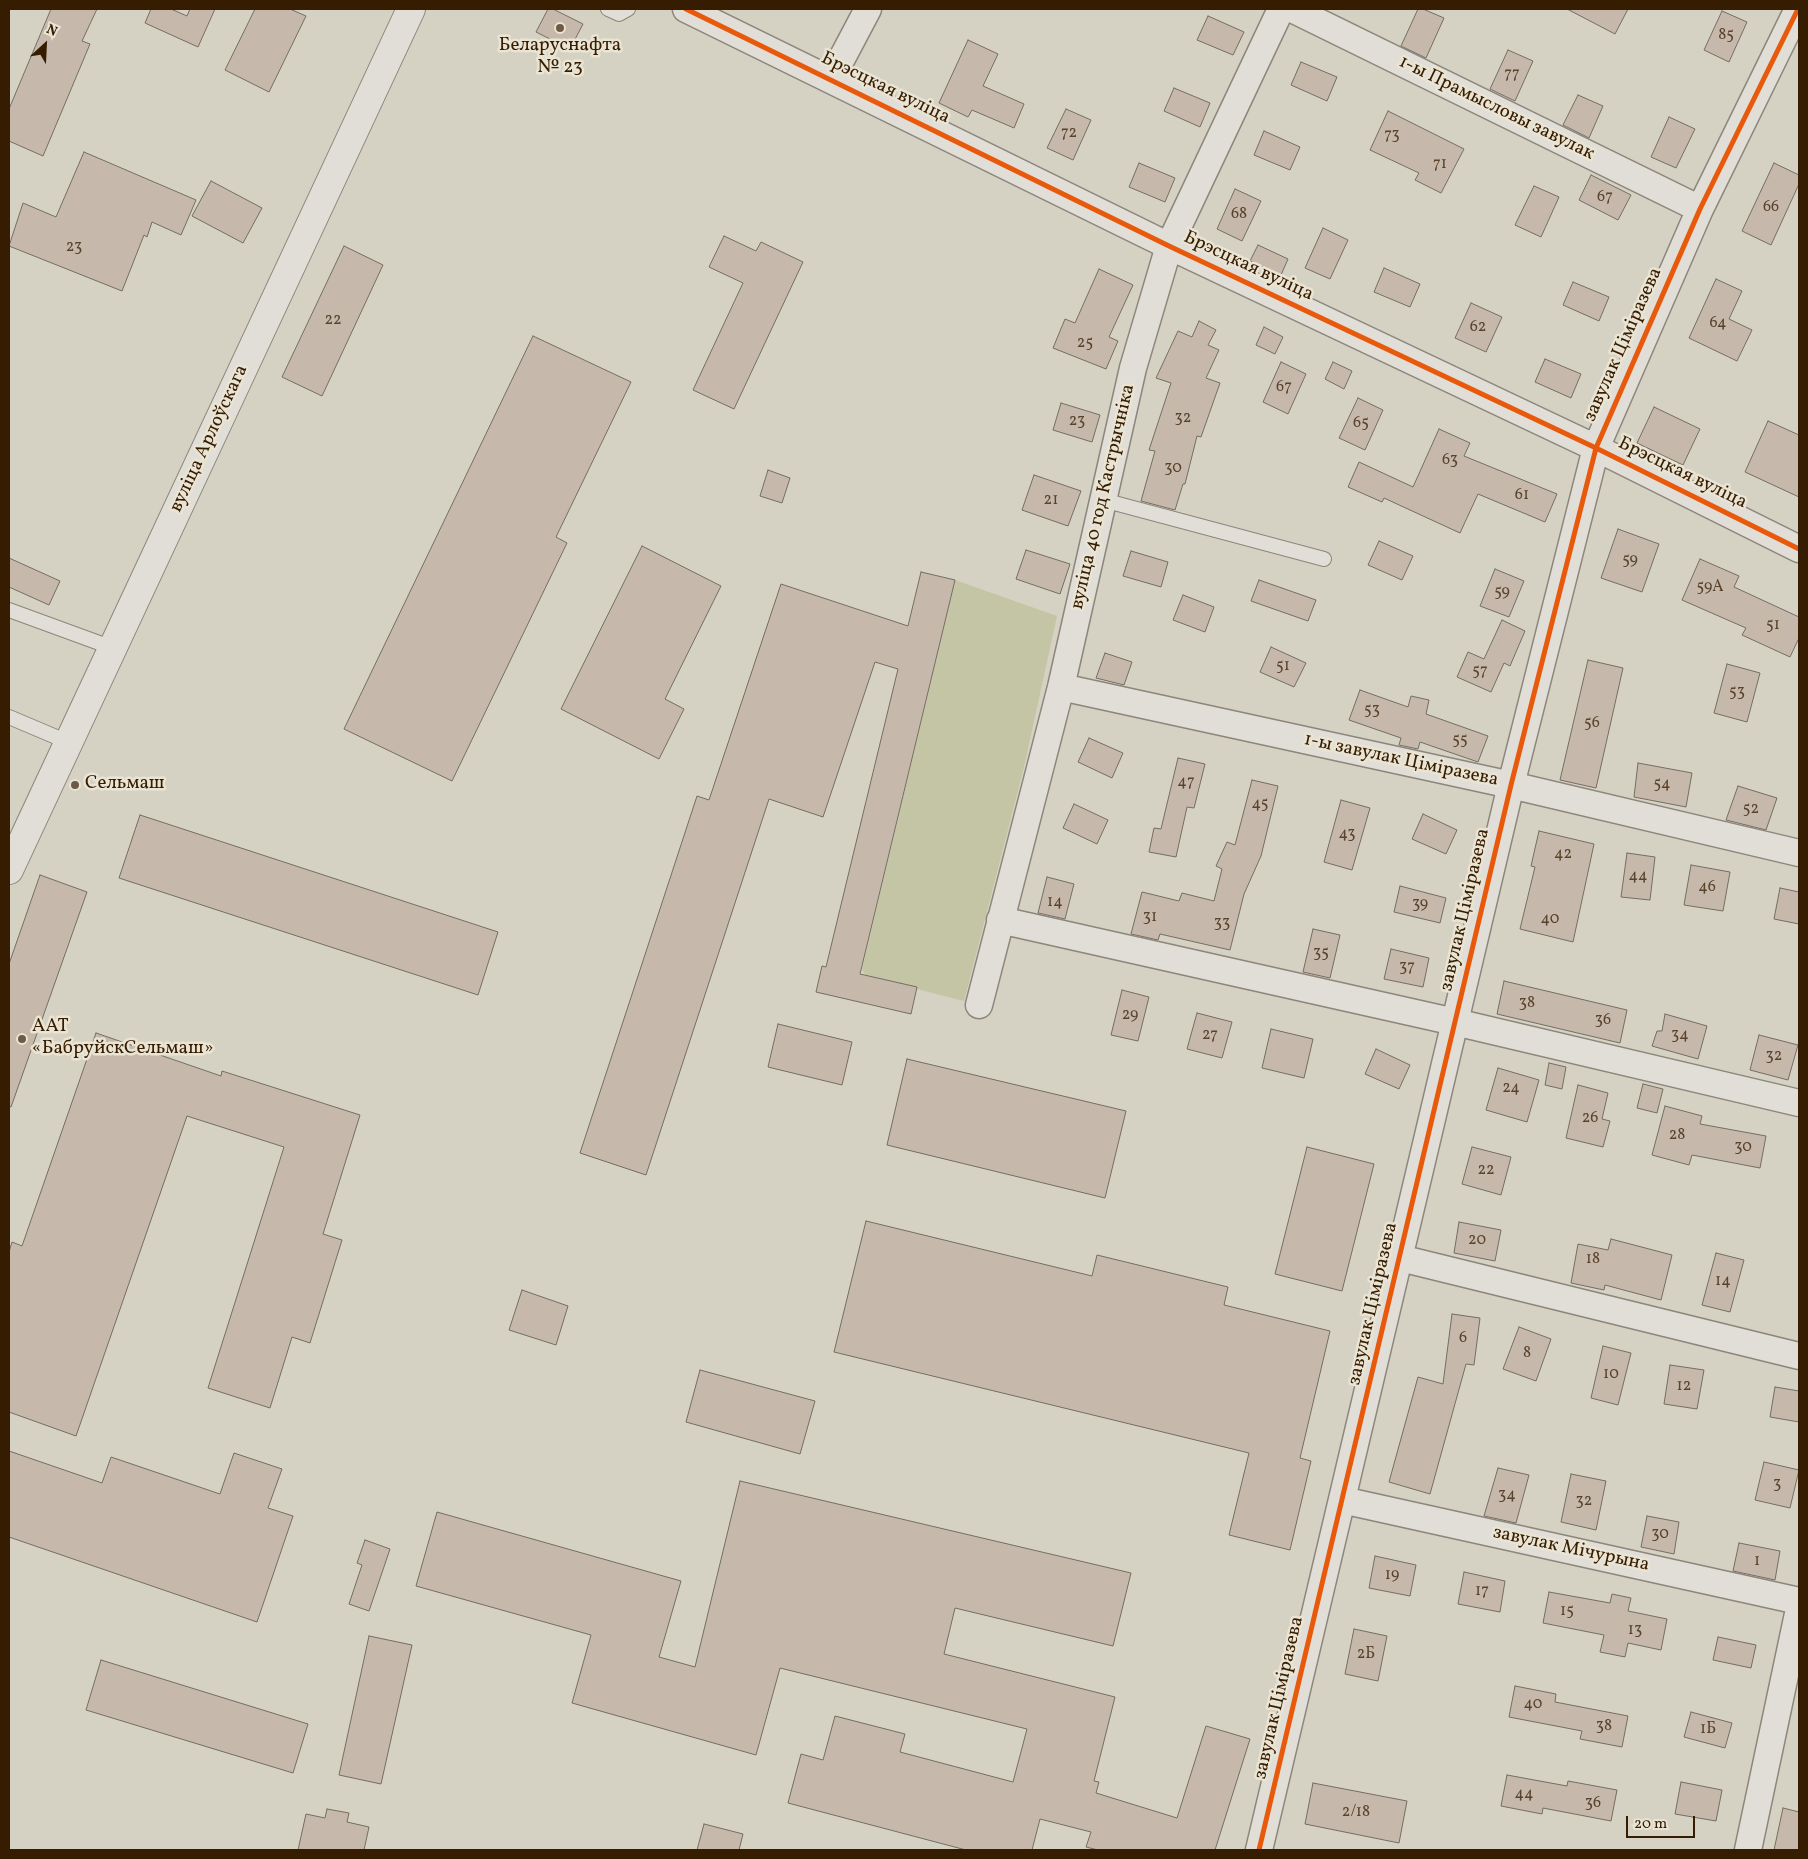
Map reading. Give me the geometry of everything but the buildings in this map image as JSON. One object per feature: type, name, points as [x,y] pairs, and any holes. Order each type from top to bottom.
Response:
[{"type":"street","name":"вуліца Арлоўскага","points":[[9,870],[411,9]]},
{"type":"street","name":"Брэсцкая вуліца","points":[[686,9],[1169,246],[1798,544]]},
{"type":"street","points":[[831,79],[868,9]]},
{"type":"street","name":"вуліца 40 год Кастрычніка","points":[[980,1005],[1000,920],[1061,687],[1133,368],[1169,246],[1281,9]]},
{"type":"street","name":"1-ы Прамысловы завулак","points":[[1292,9],[1700,209]]},
{"type":"street","name":"завулак Ціміразева","points":[[1258,1850],[1511,785],[1596,448],[1700,209],[1798,9]]},
{"type":"street","name":"1-ы завулак Ціміразева","points":[[1061,687],[1511,785],[1799,853]]},
{"type":"street","points":[[1000,920],[1455,1022],[1799,1103]]},
{"type":"street","name":"завулак Ціміразева","points":[[1400,1258],[1799,1356]]},
{"type":"street","name":"завулак Мічурына","points":[[1342,1500],[1799,1601]]},
{"type":"street","points":[[1748,1850],[1799,1609]]},
{"type":"lane","points":[[608,9],[619,14],[628,9]]},
{"type":"lane","points":[[1103,500],[1324,560]]},
{"type":"lane","points":[[9,610],[113,648]]},
{"type":"lane","points":[[9,717],[68,742]]},
{"type":"green space","points":[[955,580],[1057,616],[1024,767],[964,1001],[866,976],[862,969]]},
{"type":"cycle path","points":[[686,9],[1169,246],[1596,448],[1799,549]]},
{"type":"cycle path","points":[[1259,1850],[1511,785],[1596,448],[1700,209],[1798,9]]},
{"type":"place","name":"Беларуснафта № 23","points":[[560,28]]},
{"type":"place","name":"Сельмаш","points":[[75,785]]},
{"type":"place","name":"ААТ «БабруйскСельмаш»","points":[[22,1039]]}]
